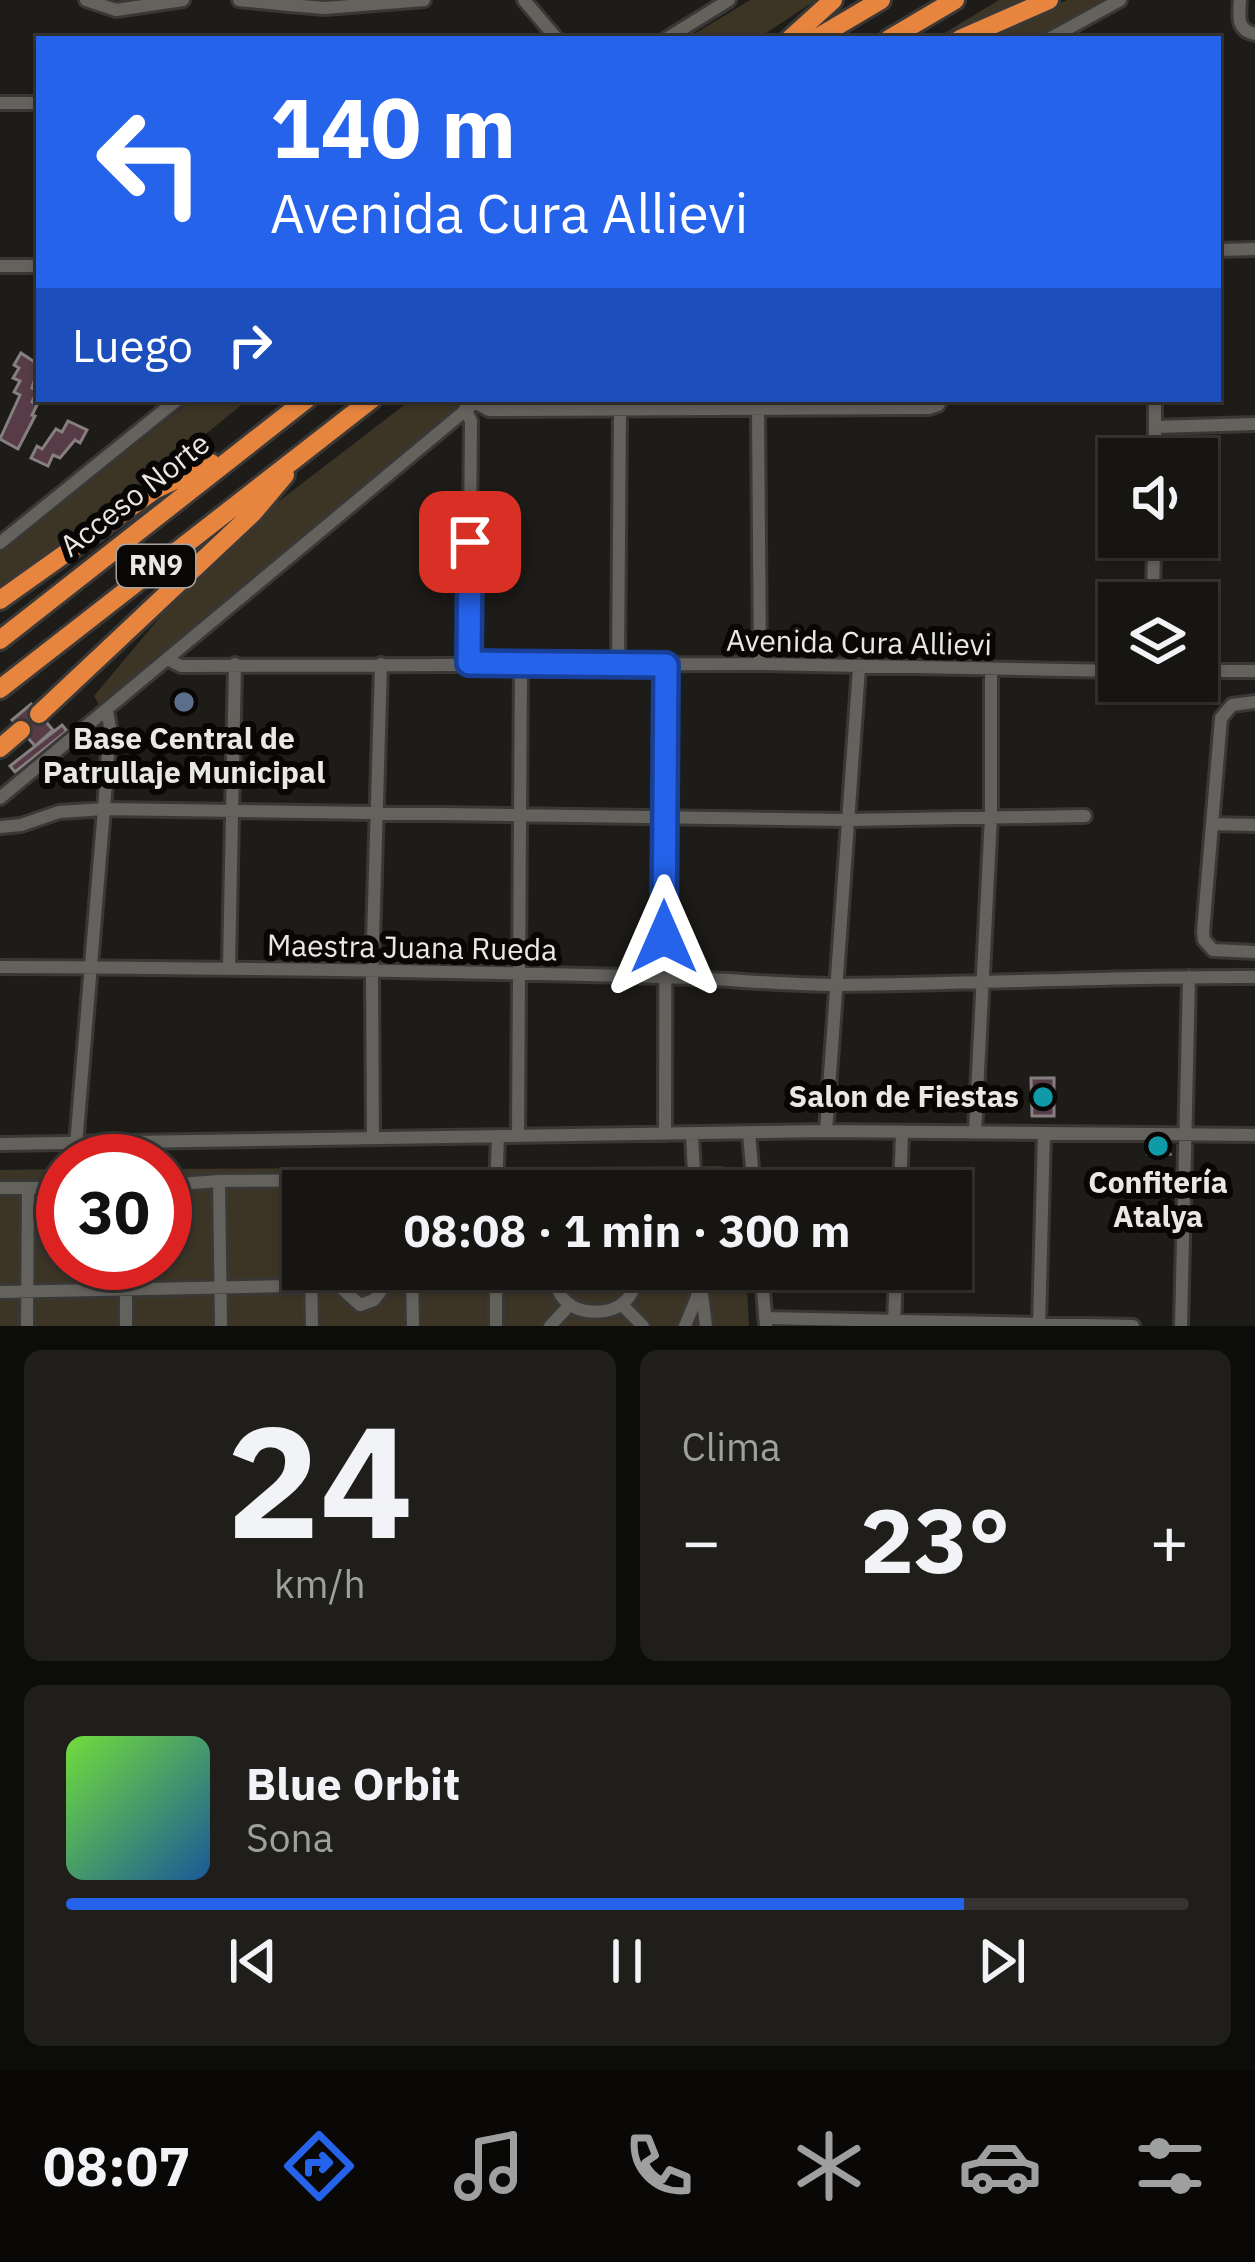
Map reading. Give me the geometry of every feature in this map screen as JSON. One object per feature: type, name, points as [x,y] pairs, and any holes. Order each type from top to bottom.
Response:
[{"type":"highway","points":[[793,36],[833,0]]},
{"type":"highway","points":[[820,36],[881,0]]},
{"type":"highway","points":[[895,36],[955,0]]},
{"type":"highway","points":[[967,36],[1049,0]]},
{"type":"highway","name":"Acceso Norte","points":[[0,640],[303,402]]},
{"type":"highway","name":"RN9","points":[[0,688],[368,402]]},
{"type":"highway","points":[[39,714],[253,513],[312,444]]},
{"type":"highway","points":[[0,600],[156,489],[243,448]]},
{"type":"highway","points":[[0,748],[21,730]]},
{"type":"street","points":[[86,0],[116,10],[183,0]]},
{"type":"street","points":[[239,0],[325,8],[424,0]]},
{"type":"street","points":[[521,0],[553,36]]},
{"type":"street","points":[[671,36],[729,0]]},
{"type":"street","points":[[1054,36],[1120,0]]},
{"type":"street","points":[[1240,0],[1242,29],[1255,34]]},
{"type":"street","points":[[0,103],[36,103]]},
{"type":"street","points":[[1221,250],[1255,249]]},
{"type":"street","points":[[0,266],[36,266]]},
{"type":"street","points":[[0,544],[174,402]]},
{"type":"street","points":[[473,403],[489,410],[758,410],[939,402]]},
{"type":"street","points":[[1155,402],[1155,438]]},
{"type":"street","points":[[0,798],[473,403]]},
{"type":"street","points":[[469,663],[473,403]]},
{"type":"street","points":[[618,665],[620,410]]},
{"type":"street","points":[[758,410],[760,664]]},
{"type":"street","points":[[1155,428],[1255,424]]},
{"type":"street","name":"Avenida Cura Allievi","points":[[167,658],[181,665],[760,664],[1098,671]]},
{"type":"street","points":[[518,1135],[521,663]]},
{"type":"street","points":[[230,967],[235,664]]},
{"type":"street","points":[[373,1137],[380,664]]},
{"type":"street","points":[[665,1134],[666,665]]},
{"type":"street","points":[[826,1131],[859,668]]},
{"type":"street","points":[[975,1132],[992,817],[991,670]]},
{"type":"street","points":[[1218,671],[1255,671]]},
{"type":"street","points":[[1255,702],[1232,705],[1222,718],[1204,940],[1220,952],[1255,952]]},
{"type":"street","points":[[77,1134],[104,808],[107,710]]},
{"type":"street","points":[[0,827],[59,812],[104,808],[846,820],[1085,817]]},
{"type":"street","points":[[1213,824],[1255,825]]},
{"type":"street","name":"Maestra Juana Rueda","points":[[0,967],[230,967],[834,985],[1255,977]]},
{"type":"street","points":[[1181,1326],[1189,977]]},
{"type":"street","points":[[192,1142],[826,1131],[1255,1135]]},
{"type":"street","points":[[900,1170],[902,1132]]},
{"type":"street","points":[[749,1133],[752,1170]]},
{"type":"street","points":[[1039,1324],[1044,1133]]},
{"type":"street","points":[[496,1170],[498,1136]]},
{"type":"street","points":[[692,1136],[693,1170]]},
{"type":"street","points":[[0,1144],[36,1144]]},
{"type":"street","points":[[219,1181],[221,1326]]},
{"type":"street","points":[[192,1183],[282,1184]]},
{"type":"street","points":[[0,1188],[36,1188]]},
{"type":"street","points":[[27,1326],[28,1188]]},
{"type":"street","points":[[0,1292],[282,1285]]},
{"type":"street","points":[[312,1290],[312,1326]]},
{"type":"street","points":[[342,1290],[360,1305],[374,1300],[382,1290]]},
{"type":"street","points":[[412,1290],[413,1326]]},
{"type":"street","points":[[496,1290],[496,1326]]},
{"type":"street","points":[[560,1290],[566,1309],[596,1324],[625,1308],[633,1290]]},
{"type":"street","points":[[686,1326],[697,1290]]},
{"type":"street","points":[[702,1290],[706,1326]]},
{"type":"street","points":[[763,1290],[766,1322],[1133,1326]]},
{"type":"street","points":[[894,1323],[895,1290]]},
{"type":"street","points":[[126,1292],[126,1326]]},
{"type":"street","points":[[496,1302],[506,1326]]},
{"type":"street","points":[[625,1308],[643,1326]]},
{"type":"street","points":[[550,1326],[566,1309]]},
{"type":"shaded area","points":[[750,0],[816,0],[762,36],[691,36]]},
{"type":"shaded area","points":[[999,0],[1031,0],[941,36]]},
{"type":"shaded area","points":[[1067,0],[1110,0],[1046,36],[981,36]]},
{"type":"shaded area","points":[[189,402],[245,402],[141,486],[0,586],[0,553]]},
{"type":"shaded area","points":[[408,402],[466,402],[101,708],[94,696],[196,574],[239,532]]},
{"type":"shaded area","points":[[723,1166],[727,1170],[282,1170],[282,1290],[747,1290],[749,1326],[0,1326],[0,1170],[36,1169],[36,1290],[192,1290],[192,1169]]},
{"type":"building","points":[[21,353],[36,363],[35,416],[18,449],[0,439],[20,395],[14,392],[20,381],[13,378],[19,368],[14,365]]},
{"type":"building","points":[[68,421],[87,430],[80,443],[75,440],[60,458],[53,455],[48,466],[31,458],[37,446],[42,449]]},
{"type":"building","points":[[31,704],[53,730],[35,746],[12,720]]},
{"type":"building","points":[[62,725],[67,731],[15,772],[10,766]]},
{"type":"building","name":"Salon de Fiestas","points":[[1031,1078],[1054,1078],[1054,1116],[1032,1116]]},
{"type":"building","name":"Confitería Atalya","points":[[1165,1142],[1170,1154],[1148,1154],[1148,1143]]},
{"type":"place","name":"Base Central de Patrullaje Municipal","points":[[184,702]]},
{"type":"place","name":"Salon de Fiestas","points":[[1043,1097]]},
{"type":"place","name":"Confitería Atalya","points":[[1158,1146]]},
{"type":"route","points":[[470,542],[469,663],[666,665],[664,937]]}]
